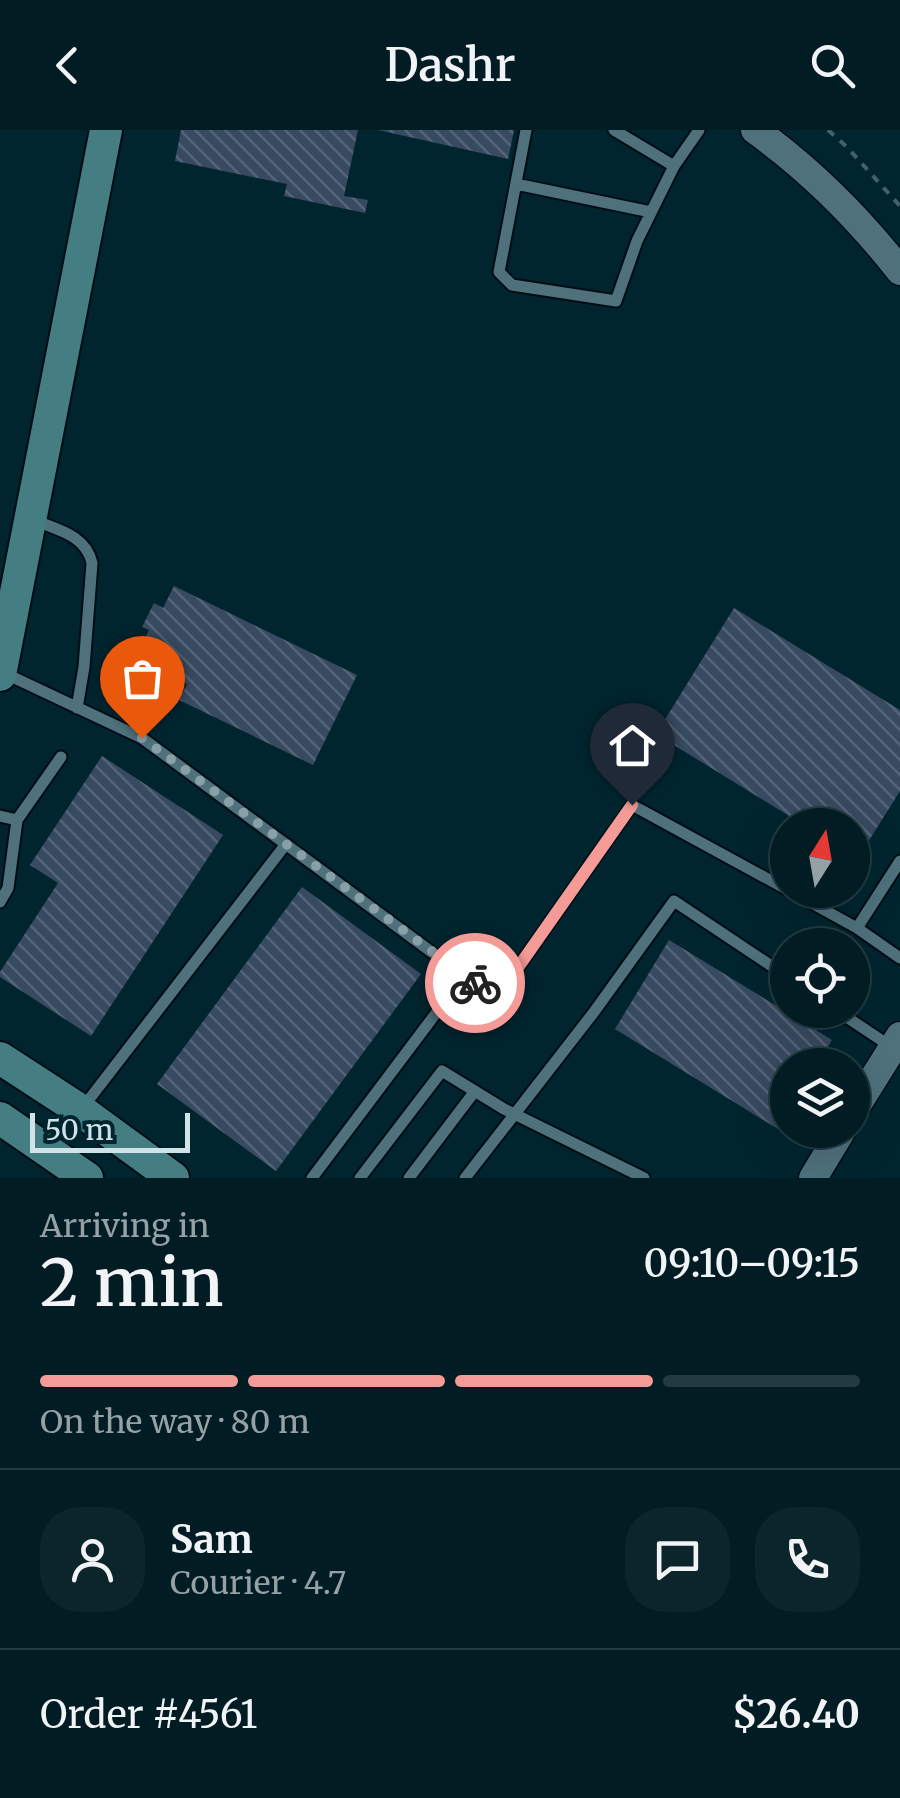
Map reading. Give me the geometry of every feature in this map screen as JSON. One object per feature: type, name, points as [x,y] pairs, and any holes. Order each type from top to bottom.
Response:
[{"type":"main road","points":[[0,673],[106,130]]},
{"type":"main road","points":[[3,1057],[173,1178]]},
{"type":"main road","points":[[0,1118],[88,1178]]},
{"type":"street","points":[[755,130],[822,184],[866,228],[900,271]]},
{"type":"street","points":[[870,1085],[896,1042]]},
{"type":"street","points":[[813,1178],[831,1148]]},
{"type":"lane","points":[[526,130],[498,272],[512,285],[616,301],[651,212],[674,166],[699,130]]},
{"type":"lane","points":[[614,130],[674,166]]},
{"type":"lane","points":[[516,184],[651,212]]},
{"type":"lane","points":[[31,519],[76,538],[89,550],[92,563],[77,708]]},
{"type":"lane","points":[[0,673],[142,738],[464,976],[498,996],[632,805],[770,880]]},
{"type":"lane","points":[[0,902],[8,888],[17,820],[61,758]]},
{"type":"lane","points":[[0,816],[17,820]]},
{"type":"lane","points":[[80,1110],[286,844]]},
{"type":"lane","points":[[821,908],[857,928],[900,860]]},
{"type":"lane","points":[[465,1178],[674,901],[770,965]]},
{"type":"lane","points":[[870,937],[900,958]]},
{"type":"lane","points":[[312,1178],[464,976]]},
{"type":"lane","points":[[870,1028],[896,1042]]},
{"type":"lane","points":[[360,1178],[442,1071],[514,1114],[644,1178]]},
{"type":"lane","points":[[409,1178],[476,1091]]},
{"type":"path","points":[[828,130],[900,206]]},
{"type":"building","points":[[181,130],[358,130],[344,196],[368,200],[365,213],[284,196],[287,184],[175,161]]},
{"type":"building","points":[[378,130],[514,130],[508,159]]},
{"type":"building","points":[[174,586],[357,675],[313,765],[179,700],[187,684],[135,659],[149,630],[142,627],[154,603],[163,608]]},
{"type":"building","points":[[734,608],[900,710],[900,791],[870,839],[870,808],[776,808],[656,734]]},
{"type":"building","points":[[102,756],[223,835],[91,1036],[0,977],[0,972],[58,883],[30,865]]},
{"type":"building","points":[[302,887],[421,974],[276,1171],[157,1084]]},
{"type":"building","points":[[669,940],[770,1002],[770,1028],[812,1028],[832,1040],[827,1048],[770,1048],[770,1124],[615,1029]]},
{"type":"way so far","points":[[142,738],[475,983]]},
{"type":"route","points":[[475,983],[498,996],[632,805]]}]
